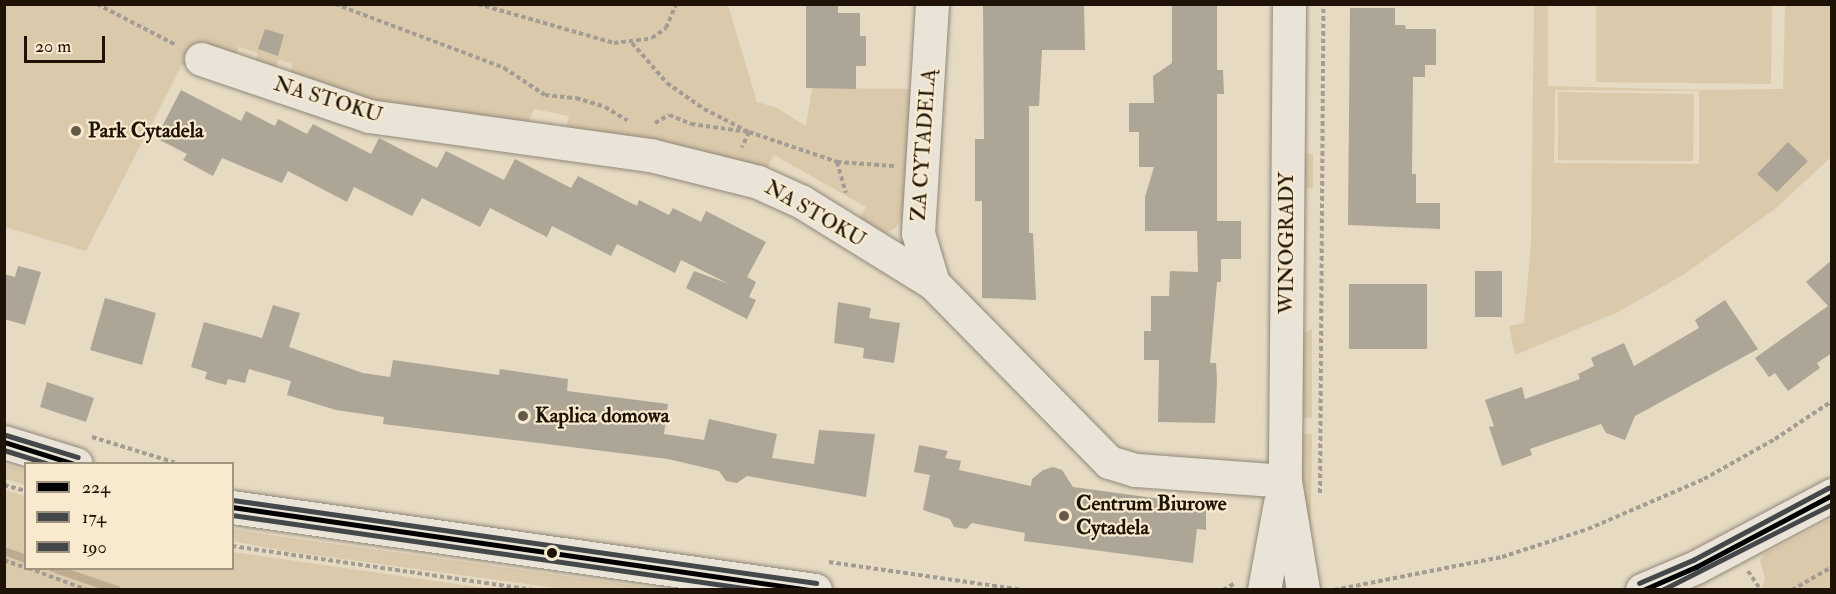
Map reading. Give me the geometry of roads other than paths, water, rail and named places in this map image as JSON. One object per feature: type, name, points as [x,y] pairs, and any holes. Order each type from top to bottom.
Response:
[{"type":"street","name":"ZA CYTADELĄ","points":[[932,4],[924,167],[918,218],[923,256],[933,283]]},
{"type":"street","name":"WINOGRADY","points":[[1289,4],[1285,481],[1303,590]]},
{"type":"street","name":"NA STOKU","points":[[201,59],[369,116],[650,156],[758,182],[802,202],[871,247],[933,283],[1109,462],[1136,470],[1285,481]]},
{"type":"street","points":[[871,247],[901,234],[918,218]]},
{"type":"street","points":[[4,442],[69,462]]},
{"type":"street","name":"WINOGRADY","points":[[1249,586],[1285,481]]},
{"type":"street","points":[[1642,590],[1696,567],[1832,495]]},
{"type":"street","points":[[234,507],[815,590]]},
{"type":"waterway","points":[[4,551],[24,558]]},
{"type":"waterway","points":[[59,570],[117,590]]},
{"type":"place","name":"Park Cytadela","points":[[76,131]]},
{"type":"place","name":"Kaplica domowa","points":[[523,416]]},
{"type":"place","name":"Centrum Biurowe Cytadela","points":[[1064,516]]}]
